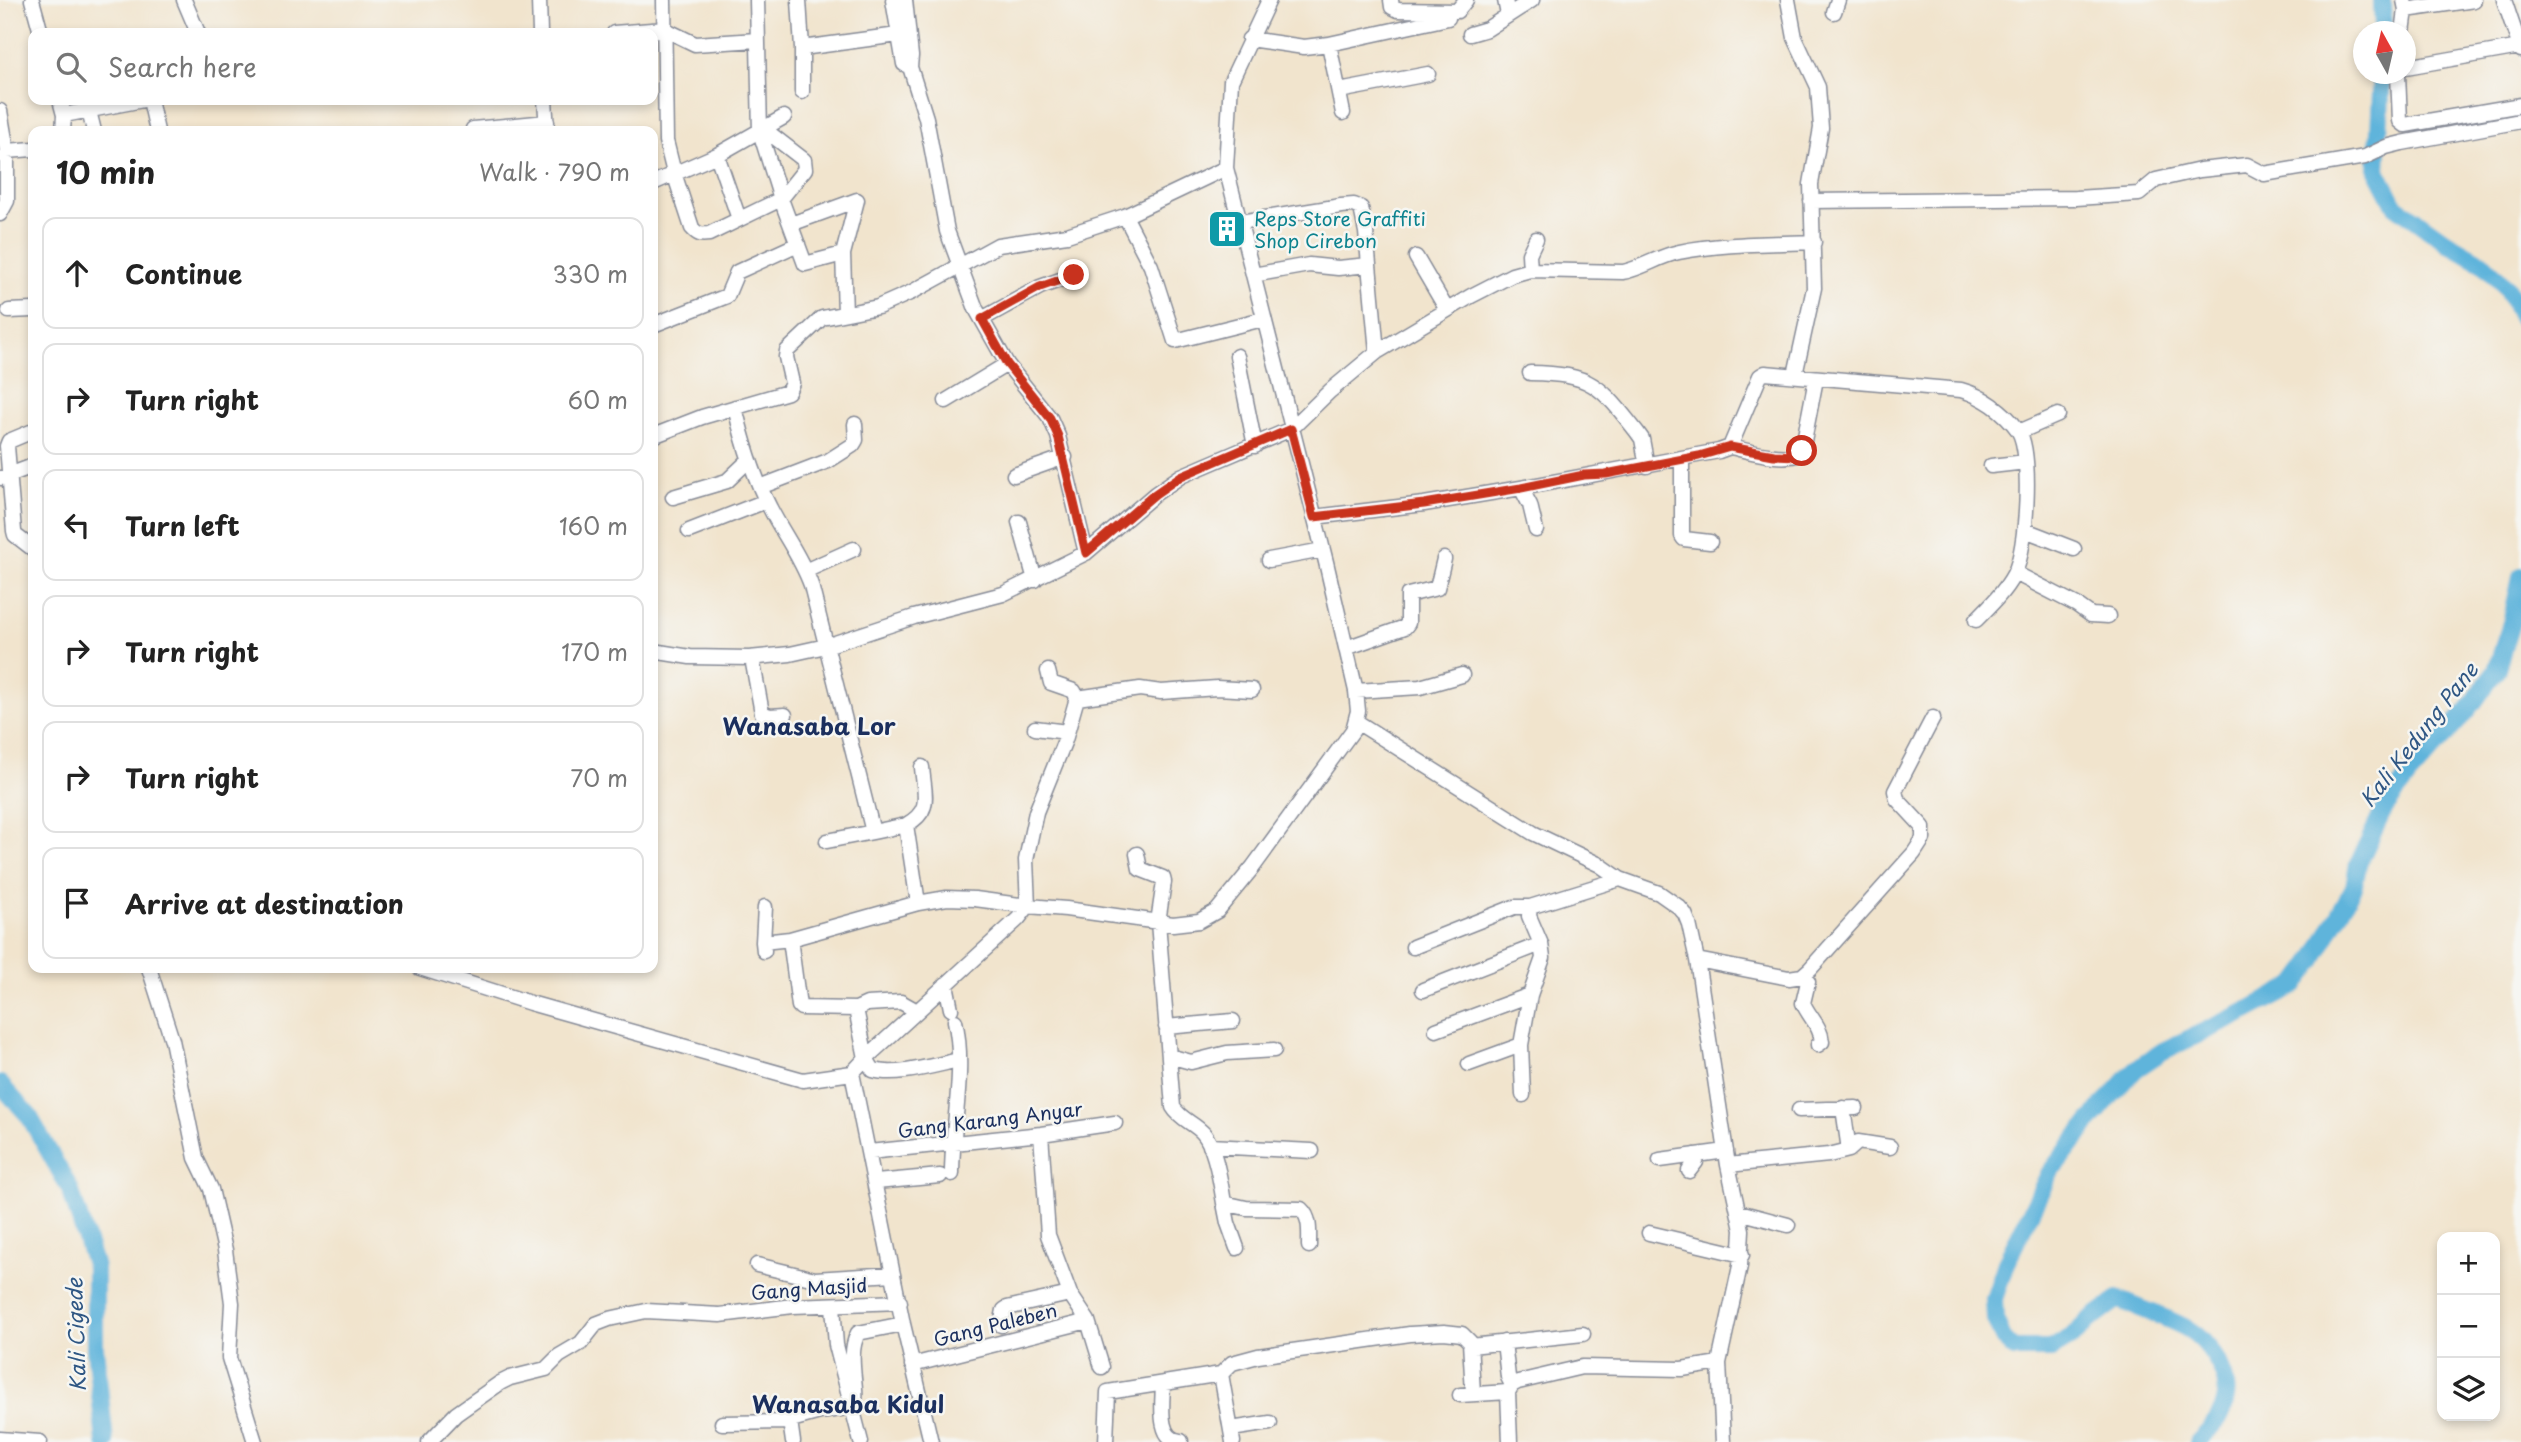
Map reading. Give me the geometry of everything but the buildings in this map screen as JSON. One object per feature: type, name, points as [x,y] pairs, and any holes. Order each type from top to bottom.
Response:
[{"type":"street","points":[[32,0],[40,28]]},
{"type":"street","points":[[184,0],[196,28]]},
{"type":"street","points":[[539,0],[540,28]]},
{"type":"street","points":[[664,0],[664,129],[674,173],[696,233],[709,234],[781,200],[805,169],[806,163],[762,130]]},
{"type":"street","points":[[757,0],[762,130],[781,200],[804,261],[808,264],[842,254]]},
{"type":"street","points":[[800,0],[802,92]]},
{"type":"street","points":[[893,0],[904,64],[910,67]]},
{"type":"street","points":[[905,0],[910,67],[923,106],[947,231],[982,319],[1007,364],[1050,418],[1065,457],[1086,553]]},
{"type":"street","points":[[765,907],[763,947],[918,903],[956,898],[1158,922],[1190,923],[1217,911],[1253,867],[1357,722],[1359,711],[1356,691],[1323,550],[1226,167],[1228,93],[1235,69],[1269,0]]},
{"type":"street","points":[[1391,0],[1392,7],[1398,10],[1457,11],[1466,0]]},
{"type":"street","points":[[1788,0],[1795,38],[1818,87],[1820,136],[1812,172],[1814,288],[1795,375]]},
{"type":"street","points":[[2405,5],[2474,0]]},
{"type":"street","points":[[2416,65],[2521,49],[2504,0]]},
{"type":"street","points":[[1470,34],[1487,29],[1506,7],[1528,1]]},
{"type":"street","points":[[1249,39],[1304,47],[1448,18]]},
{"type":"street","points":[[658,29],[664,29],[691,44],[757,40]]},
{"type":"street","points":[[802,48],[898,36]]},
{"type":"street","points":[[1329,44],[1343,113]]},
{"type":"street","points":[[1339,91],[1428,74]]},
{"type":"street","points":[[2398,84],[2400,121],[2405,125],[2521,105]]},
{"type":"street","points":[[61,105],[63,126]]},
{"type":"street","points":[[64,115],[118,105]]},
{"type":"street","points":[[151,105],[156,126]]},
{"type":"street","points":[[545,105],[547,126]]},
{"type":"street","points":[[0,111],[7,151],[7,201],[0,214]]},
{"type":"street","points":[[89,111],[93,126]]},
{"type":"street","points":[[658,181],[718,155],[784,117]]},
{"type":"street","points":[[1811,201],[2076,198],[2139,194],[2156,180],[2200,170],[2247,165],[2264,174],[2365,157],[2386,147],[2521,121]]},
{"type":"street","points":[[7,151],[28,149]]},
{"type":"street","points":[[718,155],[739,219]]},
{"type":"street","points":[[658,434],[791,389],[788,351],[818,320],[878,307],[918,289],[998,245],[1067,235],[1125,216],[1226,167]]},
{"type":"street","points":[[791,224],[857,200],[842,254],[845,313]]},
{"type":"street","points":[[1240,222],[1322,208],[1358,205],[1362,210],[1366,232],[1377,352]]},
{"type":"street","points":[[1125,216],[1151,267],[1175,341],[1263,319]]},
{"type":"street","points":[[1530,270],[1529,254],[1536,239]]},
{"type":"street","points":[[658,652],[690,657],[752,658],[790,654],[1003,594],[1035,580],[1086,553],[1155,494],[1181,476],[1291,429],[1330,391],[1377,352],[1512,275],[1530,270],[1615,273],[1634,270],[1662,256],[1694,249],[1814,242]]},
{"type":"street","points":[[658,323],[727,296],[737,272],[798,244]]},
{"type":"street","points":[[1416,257],[1447,310]]},
{"type":"street","points":[[1253,275],[1309,265],[1338,268],[1369,265]]},
{"type":"street","points":[[982,319],[1040,287],[1074,275]]},
{"type":"street","points":[[9,311],[28,310]]},
{"type":"street","points":[[1237,356],[1255,446]]},
{"type":"street","points":[[946,401],[1007,364]]},
{"type":"street","points":[[1730,447],[1760,376],[1775,372],[1816,379],[1961,390],[1985,399],[2019,432],[2026,462],[2025,530],[2015,573],[1994,602],[1976,620]]},
{"type":"street","points":[[1530,373],[1563,373],[1590,381],[1600,389],[1642,439],[1647,466]]},
{"type":"street","points":[[1314,517],[1424,504],[1584,475],[1601,475],[1682,460],[1730,447],[1794,456],[1800,454],[1803,446],[1816,379]]},
{"type":"street","points":[[735,407],[749,460],[763,494],[805,571],[873,832]]},
{"type":"street","points":[[2019,432],[2058,415]]},
{"type":"street","points":[[689,531],[838,456],[856,440],[855,424]]},
{"type":"street","points":[[28,433],[8,442],[4,478],[15,535],[28,545]]},
{"type":"street","points":[[1014,475],[1065,457]]},
{"type":"street","points":[[673,497],[727,481],[749,460]]},
{"type":"street","points":[[1682,460],[1682,536],[1684,539],[1710,542]]},
{"type":"street","points":[[1991,466],[2026,462]]},
{"type":"street","points":[[4,478],[28,468]]},
{"type":"street","points":[[1521,488],[1530,505],[1536,530]]},
{"type":"street","points":[[1019,522],[1035,580]]},
{"type":"street","points":[[2025,530],[2074,549]]},
{"type":"street","points":[[805,571],[854,550]]},
{"type":"street","points":[[1269,560],[1323,550]]},
{"type":"street","points":[[1346,648],[1405,627],[1408,623],[1408,595],[1437,588],[1444,559]]},
{"type":"street","points":[[2015,573],[2091,615],[2108,616]]},
{"type":"street","points":[[752,658],[762,713],[770,716],[785,715]]},
{"type":"street","points":[[436,973],[530,1003],[803,1080],[852,1073],[1018,919],[1028,906],[1026,860],[1036,812],[1077,698],[1074,691],[1051,683],[1048,671]]},
{"type":"street","points":[[1356,691],[1420,687],[1462,675]]},
{"type":"street","points":[[1077,698],[1140,688],[1161,692],[1217,688],[1252,690]]},
{"type":"street","points":[[1697,960],[1789,978],[1802,976],[1914,853],[1923,839],[1923,827],[1897,799],[1895,791],[1933,718]]},
{"type":"street","points":[[1357,722],[1533,833],[1659,893],[1679,907],[1689,924],[1697,960],[1727,1158],[1742,1230],[1742,1255],[1718,1363],[1723,1442]]},
{"type":"street","points":[[1035,728],[1067,732]]},
{"type":"street","points":[[827,841],[906,825],[919,817],[924,809],[922,767]]},
{"type":"street","points":[[906,825],[918,903]]},
{"type":"street","points":[[1136,854],[1140,869],[1163,878],[1164,882],[1158,922],[1173,1107],[1206,1136],[1237,1248]]},
{"type":"street","points":[[1413,947],[1514,907],[1530,907],[1611,872]]},
{"type":"street","points":[[1523,1095],[1521,1045],[1530,995],[1542,958],[1541,944],[1529,916],[1530,907]]},
{"type":"street","points":[[790,939],[798,1004],[801,1008],[856,1009],[867,1004],[901,1002],[917,1011]]},
{"type":"street","points":[[1423,990],[1541,944]]},
{"type":"street","points":[[151,973],[172,1040],[196,1158],[211,1189],[225,1250],[232,1303],[229,1358],[255,1442]]},
{"type":"street","points":[[1802,976],[1808,982],[1803,1003],[1818,1026],[1822,1038],[1818,1045]]},
{"type":"street","points":[[876,1182],[946,1175],[955,1142],[959,1060],[959,1040],[947,984]]},
{"type":"street","points":[[1436,1030],[1530,995]]},
{"type":"street","points":[[856,1009],[868,1065],[879,1072],[902,1071],[959,1060]]},
{"type":"street","points":[[1166,1027],[1233,1021]]},
{"type":"street","points":[[1469,1064],[1521,1045]]},
{"type":"street","points":[[1170,1056],[1191,1062],[1234,1052],[1274,1050]]},
{"type":"street","points":[[852,1073],[903,1324],[932,1442]]},
{"type":"street","points":[[1799,1110],[1850,1108],[1849,1150]]},
{"type":"street","name":"Gang Karang Anyar","points":[[869,1152],[1041,1134],[1115,1123]]},
{"type":"street","points":[[1041,1134],[1048,1235],[1070,1294],[1088,1321],[1102,1367]]},
{"type":"street","points":[[1660,1160],[1695,1155],[1727,1158],[1829,1155],[1849,1150],[1858,1142],[1890,1147]]},
{"type":"street","points":[[1210,1146],[1312,1151]]},
{"type":"street","points":[[1689,1171],[1696,1162],[1695,1155]]},
{"type":"street","points":[[1224,1203],[1245,1208],[1301,1209],[1307,1215],[1309,1246]]},
{"type":"street","points":[[1739,1212],[1788,1225]]},
{"type":"street","points":[[1649,1233],[1742,1255]]},
{"type":"street","points":[[757,1265],[815,1279],[893,1274]]},
{"type":"street","points":[[1001,1325],[1004,1310],[1007,1308],[1070,1294]]},
{"type":"street","name":"Gang Masjid","points":[[429,1442],[456,1414],[500,1383],[546,1369],[559,1356],[581,1343],[596,1324],[646,1311],[720,1315],[793,1306],[900,1302]]},
{"type":"street","points":[[833,1306],[836,1345],[861,1442]]},
{"type":"street","name":"Gang Paleben","points":[[912,1365],[1088,1321]]},
{"type":"street","points":[[853,1407],[856,1399],[852,1374],[853,1348],[858,1333],[903,1324]]},
{"type":"street","points":[[1106,1442],[1108,1392],[1221,1374],[1232,1363],[1258,1356],[1418,1332],[1462,1334],[1470,1342],[1467,1394],[1510,1388],[1518,1382],[1582,1367],[1682,1369],[1718,1363]]},
{"type":"street","points":[[1471,1346],[1583,1334]]},
{"type":"street","points":[[1504,1342],[1510,1388],[1510,1442]]},
{"type":"street","points":[[1221,1374],[1232,1435],[1270,1423]]},
{"type":"street","points":[[1163,1383],[1165,1428],[1168,1437],[1181,1441]]},
{"type":"street","points":[[722,1423],[790,1421],[820,1412],[853,1407]]},
{"type":"street","points":[[790,1421],[793,1442]]},
{"type":"street","points":[[0,1439],[40,1442]]},
{"type":"waterway","name":"Kali Kedung Pane","points":[[2382,0],[2383,21]]},
{"type":"waterway","name":"Kali Kedung Pane","points":[[2381,84],[2377,170],[2395,205],[2448,243],[2483,263],[2506,287],[2521,318]]},
{"type":"waterway","name":"Kali Kedung Pane","points":[[2198,1442],[2220,1416],[2226,1397],[2221,1368],[2203,1341],[2188,1329],[2118,1299],[2073,1336],[2051,1349],[2014,1349],[2003,1338],[1995,1319],[1994,1299],[2006,1263],[2050,1172],[2103,1105],[2136,1069],[2163,1051],[2296,985],[2312,963],[2354,887],[2358,864],[2384,809],[2408,777],[2468,710],[2496,671],[2512,620],[2521,576]]},
{"type":"waterway","name":"Kali Cigede","points":[[0,1084],[29,1116],[70,1189],[95,1267],[95,1348],[105,1442]]},
{"type":"place","name":"Reps Store Graffiti Shop Cirebon","points":[[1227,229]]},
{"type":"district","name":"Wanasaba Lor","points":[[809,725]]},
{"type":"district","name":"Wanasaba Kidul","points":[[848,1403]]},
{"type":"route","points":[[1074,275],[1040,287],[982,319],[1007,364],[1050,418],[1058,436],[1086,553],[1155,494],[1181,476],[1291,429],[1314,517],[1424,504],[1584,475],[1606,474],[1699,456],[1730,447],[1774,455],[1797,456],[1802,451]]}]
